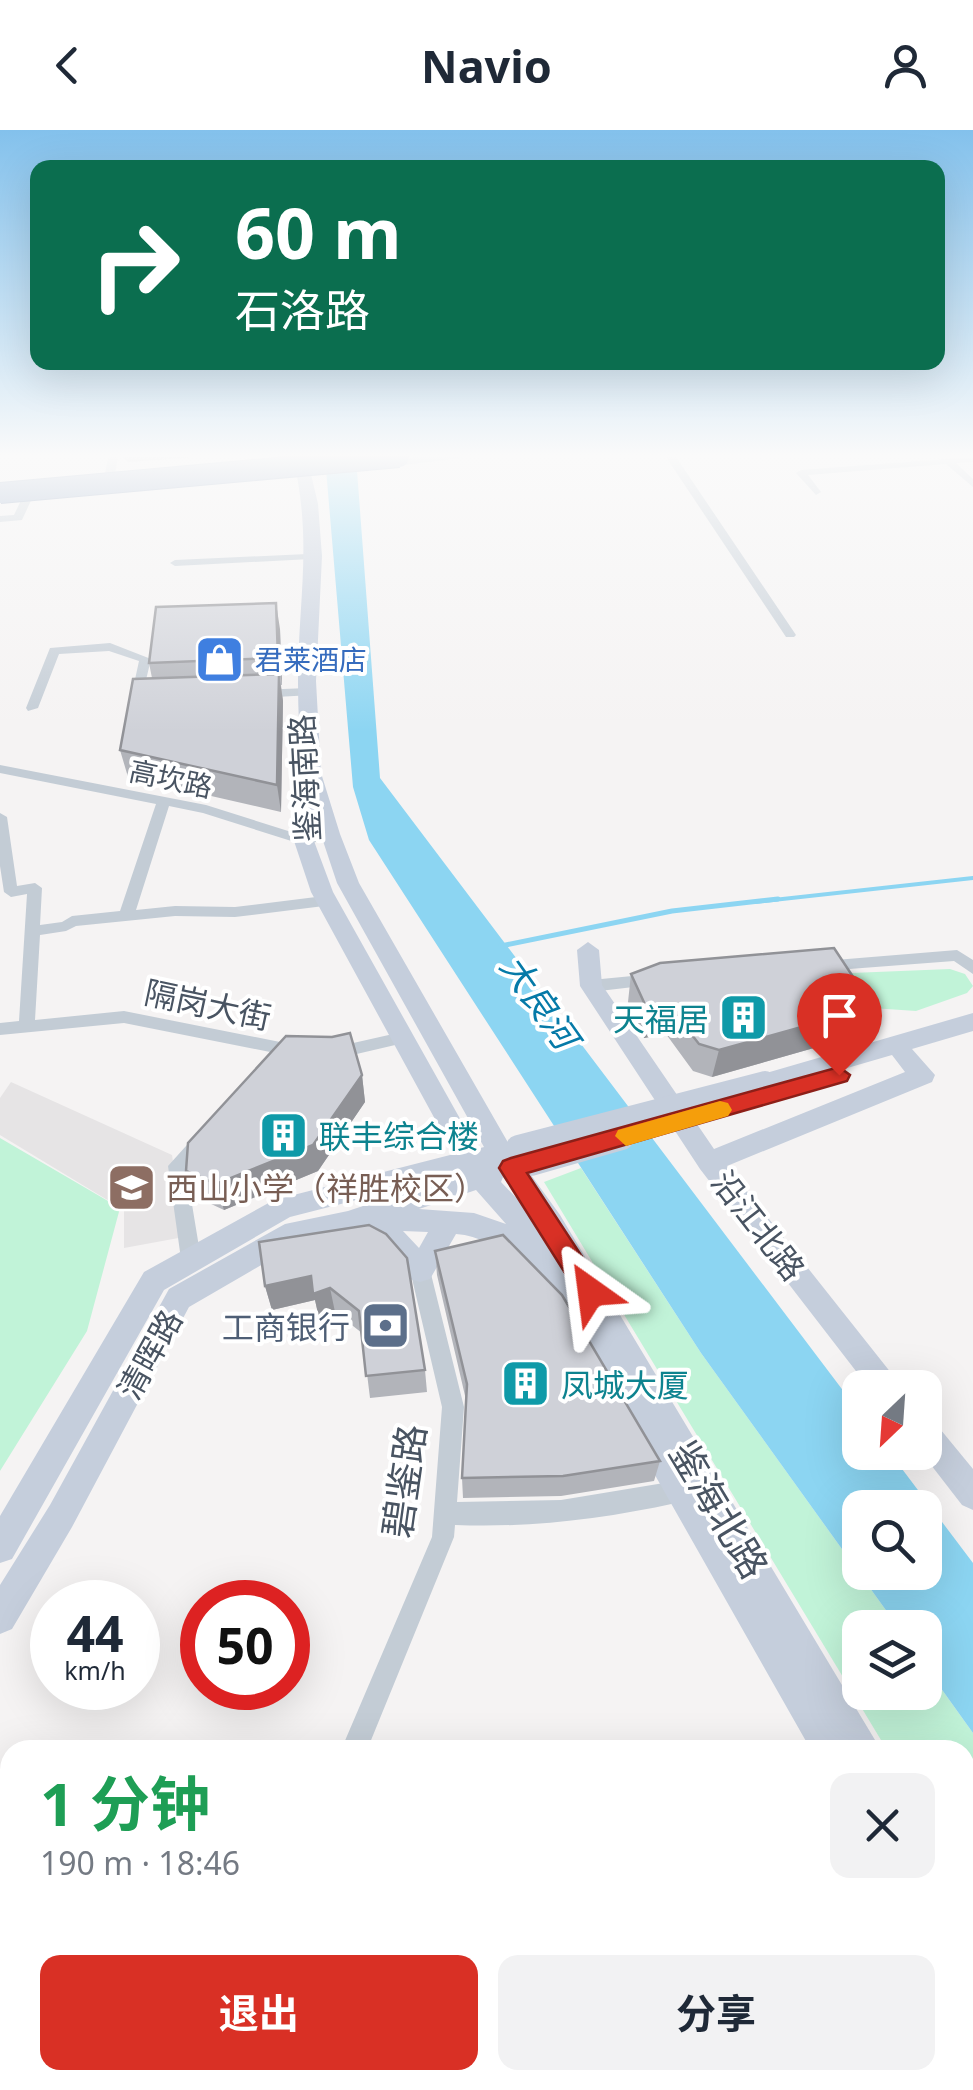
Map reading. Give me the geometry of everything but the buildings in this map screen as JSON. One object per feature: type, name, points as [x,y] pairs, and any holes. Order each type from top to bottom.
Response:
[{"type":"main road","name":"鉴海南路","points":[[307,548],[304,841],[322,892],[402,1038],[502,1162]]},
{"type":"main road","name":"鉴海南路","points":[[314,548],[304,692],[311,773],[348,883],[502,1162]]},
{"type":"main road","name":"沿江北路","points":[[588,950],[592,986],[709,1162],[874,1370]]},
{"type":"main road","points":[[769,1089],[973,1022]]},
{"type":"main road","points":[[502,1162],[973,1034]]},
{"type":"main road","points":[[709,1162],[922,1074],[904,1055]]},
{"type":"main road","name":"清晖路","points":[[0,1617],[61,1516],[179,1298],[295,1232],[355,1220],[502,1162]]},
{"type":"main road","name":"清晖路","points":[[0,1548],[154,1280],[283,1208],[502,1162]]},
{"type":"main road","name":"鉴海北路","points":[[502,1162],[530,1232],[825,1740]]},
{"type":"main road","name":"鉴海北路","points":[[502,1162],[550,1223],[858,1740]]},
{"type":"main road","points":[[355,1220],[475,1222],[512,1237],[554,1272]]},
{"type":"main road","points":[[355,1220],[396,1240],[420,1270],[449,1222]]},
{"type":"main road","points":[[942,1455],[973,1494]]},
{"type":"street","points":[[733,548],[790,635]]},
{"type":"street","points":[[176,563],[307,556]]},
{"type":"street","points":[[32,708],[54,651],[110,648],[145,659],[134,698],[153,698]]},
{"type":"street","points":[[245,694],[304,692]]},
{"type":"street","name":"高坎路","points":[[4,772],[206,809],[304,841]]},
{"type":"street","points":[[126,916],[164,801]]},
{"type":"street","points":[[0,817],[11,892],[36,888],[26,1024]]},
{"type":"street","points":[[304,841],[330,834]]},
{"type":"street","points":[[32,931],[66,926],[72,921],[175,911],[235,912],[324,902]]},
{"type":"street","points":[[796,968],[965,955],[973,968]]},
{"type":"street","points":[[592,986],[666,979]]},
{"type":"street","name":"隔岗大街","points":[[0,1029],[124,1017],[288,1050],[336,1054],[402,1038]]},
{"type":"street","points":[[274,1065],[288,1050]]},
{"type":"street","points":[[191,1259],[177,1166],[218,1123]]},
{"type":"street","name":"碧鉴路","points":[[358,1740],[443,1537],[453,1407],[420,1270]]},
{"type":"street","points":[[445,1512],[493,1516],[639,1501],[676,1492]]},
{"type":"shaded area","name":"西山小学（祥胜校区）","points":[[11,1082],[172,1155],[184,1237],[124,1248],[124,1210],[0,1135],[0,1098]]},
{"type":"green space","points":[[950,969],[965,974],[973,986],[967,993],[916,1011],[872,1008],[827,974]]},
{"type":"green space","points":[[0,1138],[120,1208],[87,1331],[0,1471]]},
{"type":"green space","points":[[581,1168],[701,1353],[842,1549],[842,1590],[871,1590],[886,1610],[842,1610],[842,1675],[544,1182]]},
{"type":"green space","points":[[942,1690],[973,1733],[973,1740],[881,1740],[863,1710],[942,1710]]},
{"type":"water","name":"大良河","points":[[333,548],[363,548],[380,778],[842,1389],[842,1470],[903,1470],[918,1490],[842,1490],[842,1549],[701,1353],[369,840],[353,787]]},
{"type":"water","points":[[942,1522],[973,1563],[973,1733],[942,1690],[942,1610],[886,1610],[871,1590],[942,1590]]},
{"type":"waterway","points":[[755,902],[973,878]]},
{"type":"waterway","name":"大良河","points":[[501,946],[672,911],[778,899]]},
{"type":"slow traffic","points":[[626,1136],[720,1110]]},
{"type":"place","name":"君莱酒店","points":[[220,659]]},
{"type":"place","name":"天福居","points":[[744,1018]]},
{"type":"place","name":"联丰综合楼","points":[[284,1135]]},
{"type":"place","name":"西山小学（祥胜校区）","points":[[131,1187]]},
{"type":"place","name":"工商银行","points":[[385,1326]]},
{"type":"place","name":"凤城大厦","points":[[526,1384]]},
{"type":"route","points":[[591,1292],[511,1168],[839,1075]]}]
